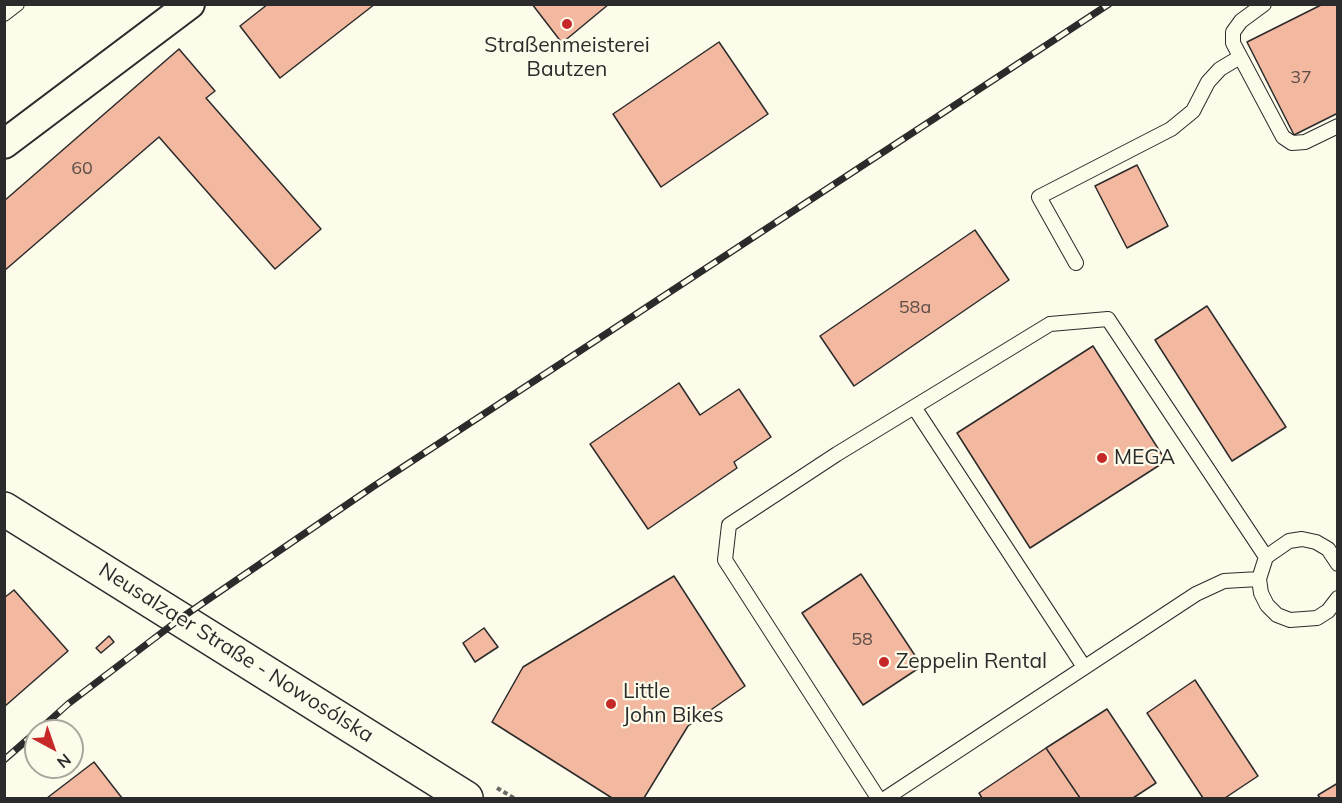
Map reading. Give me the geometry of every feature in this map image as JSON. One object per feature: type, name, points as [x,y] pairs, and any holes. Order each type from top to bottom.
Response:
[{"type":"main road","name":"Neusalzaer Straße - Nowosólska","points":[[4,509],[466,798]]},
{"type":"street","points":[[4,144],[190,4]]},
{"type":"lane","points":[[4,14],[17,4]]},
{"type":"lane","points":[[1264,4],[1241,21],[1233,32],[1233,44],[1283,137],[1292,143],[1305,142],[1338,126]]},
{"type":"lane","points":[[1076,263],[1039,197],[1172,129],[1193,111],[1208,82],[1220,69],[1240,57]]},
{"type":"lane","points":[[878,798],[726,560],[729,525],[914,407],[1050,324],[1108,319],[1266,557]]},
{"type":"lane","points":[[914,407],[1084,667]]},
{"type":"lane","points":[[1338,564],[1328,549],[1316,542],[1302,539],[1288,541],[1266,557],[1259,579],[1261,593],[1267,605],[1277,615],[1290,620],[1317,618],[1328,611],[1338,598]]},
{"type":"lane","points":[[886,798],[1196,594],[1224,581],[1259,579]]},
{"type":"building","points":[[268,4],[375,4],[280,78],[240,26]]},
{"type":"building","name":"Straßenmeisterei Bautzen","points":[[532,4],[609,4],[562,43]]},
{"type":"building","points":[[1323,4],[1338,4],[1338,113],[1294,135],[1247,42]]},
{"type":"building","points":[[719,42],[768,114],[661,187],[613,114]]},
{"type":"building","points":[[179,49],[215,91],[206,98],[321,229],[275,269],[159,137],[4,271],[4,201]]},
{"type":"building","points":[[1137,165],[1168,226],[1127,248],[1095,186]]},
{"type":"building","points":[[975,230],[1009,280],[854,386],[820,336]]},
{"type":"building","points":[[1207,306],[1286,427],[1232,461],[1155,340]]},
{"type":"building","points":[[1093,346],[1166,461],[1030,548],[957,433]]},
{"type":"building","points":[[679,383],[700,415],[739,389],[771,437],[734,462],[737,468],[648,529],[590,444]]},
{"type":"building","points":[[861,574],[922,666],[863,705],[802,613]]},
{"type":"building","name":"Little John Bikes","points":[[674,576],[745,686],[688,726],[644,798],[612,798],[492,722],[523,667]]},
{"type":"building","points":[[14,590],[68,651],[4,707],[4,598]]},
{"type":"building","points":[[484,628],[498,647],[475,662],[463,643]]},
{"type":"building","points":[[109,636],[114,642],[101,653],[96,648]]},
{"type":"building","points":[[1195,680],[1258,776],[1225,798],[1203,798],[1147,713]]},
{"type":"building","points":[[1107,709],[1156,783],[1133,798],[1080,798],[1046,748]]},
{"type":"building","points":[[1046,748],[1080,798],[982,798],[979,793]]},
{"type":"building","points":[[94,762],[122,798],[47,798],[72,779],[84,779],[84,770]]},
{"type":"building","points":[[1338,783],[1338,798],[1320,798],[1318,795]]},
{"type":"railway","points":[[51,719],[181,618],[374,486],[1109,4]]},
{"type":"railway","points":[[4,760],[24,742]]},
{"type":"place","name":"Straßenmeisterei Bautzen","points":[[567,24]]},
{"type":"place","name":"MEGA","points":[[1102,458]]},
{"type":"place","name":"Zeppelin Rental","points":[[884,662]]},
{"type":"place","name":"Little John Bikes","points":[[611,704]]}]
